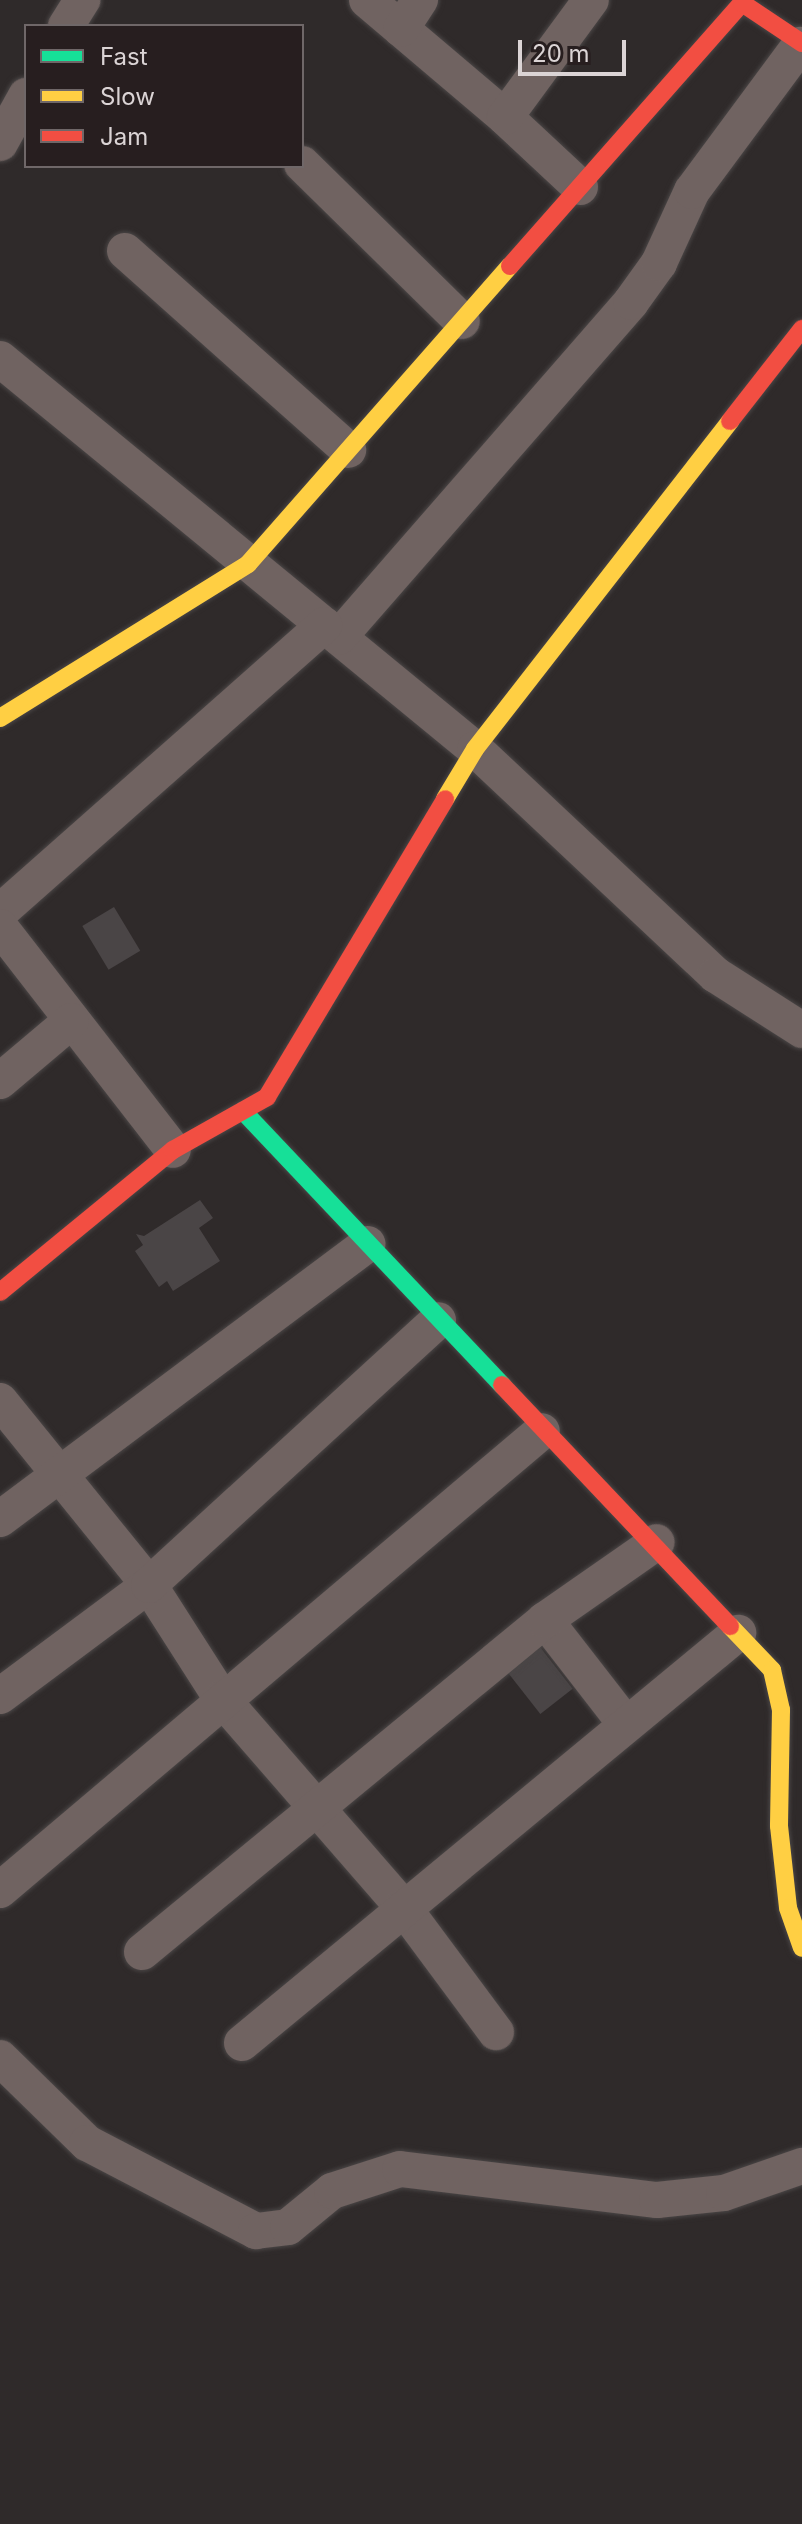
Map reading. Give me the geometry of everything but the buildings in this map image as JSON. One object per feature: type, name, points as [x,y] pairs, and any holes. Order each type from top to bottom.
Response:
[{"type":"street","points":[[67,24],[82,0]]},
{"type":"street","points":[[367,0],[410,14],[505,117],[580,187]]},
{"type":"street","points":[[505,117],[591,0]]},
{"type":"street","points":[[0,718],[248,564],[740,2],[801,44],[692,191],[659,263],[631,302],[331,631],[0,912]]},
{"type":"street","points":[[0,143],[24,100]]},
{"type":"street","points":[[304,166],[462,321]]},
{"type":"street","points":[[125,251],[348,450]]},
{"type":"street","points":[[0,1292],[173,1150],[267,1097],[475,749],[802,329]]},
{"type":"street","points":[[0,359],[475,749],[716,975],[796,1031]]},
{"type":"street","points":[[0,927],[173,1150]]},
{"type":"street","points":[[0,1081],[71,1021]]},
{"type":"street","points":[[243,1111],[542,1431],[657,1542],[772,1670],[781,1710],[779,1826],[788,1908],[802,1948]]},
{"type":"street","points":[[0,1519],[368,1244]]},
{"type":"street","points":[[0,1696],[149,1585],[438,1320]]},
{"type":"street","points":[[0,1401],[149,1585],[222,1699],[403,1907],[496,2032]]},
{"type":"street","points":[[0,1890],[542,1431]]},
{"type":"street","points":[[142,1952],[545,1620],[657,1542]]},
{"type":"street","points":[[545,1620],[624,1722]]},
{"type":"street","points":[[242,2043],[624,1722],[738,1633]]},
{"type":"street","points":[[0,2058],[87,2143],[256,2231],[288,2227],[332,2191],[400,2169],[657,2200],[724,2193],[802,2166]]},
{"type":"traffic: fast","points":[[243,1111],[502,1385]]},
{"type":"traffic: slow","points":[[0,718],[248,564],[510,266]]},
{"type":"traffic: slow","points":[[445,799],[475,749],[730,421]]},
{"type":"traffic: slow","points":[[730,1626],[772,1670],[781,1710],[779,1826],[788,1908],[802,1948]]},
{"type":"traffic: jam","points":[[510,266],[742,3],[802,43]]},
{"type":"traffic: jam","points":[[730,421],[802,329]]},
{"type":"traffic: jam","points":[[0,1292],[173,1150],[267,1097],[445,799]]},
{"type":"traffic: jam","points":[[502,1385],[730,1626]]}]
